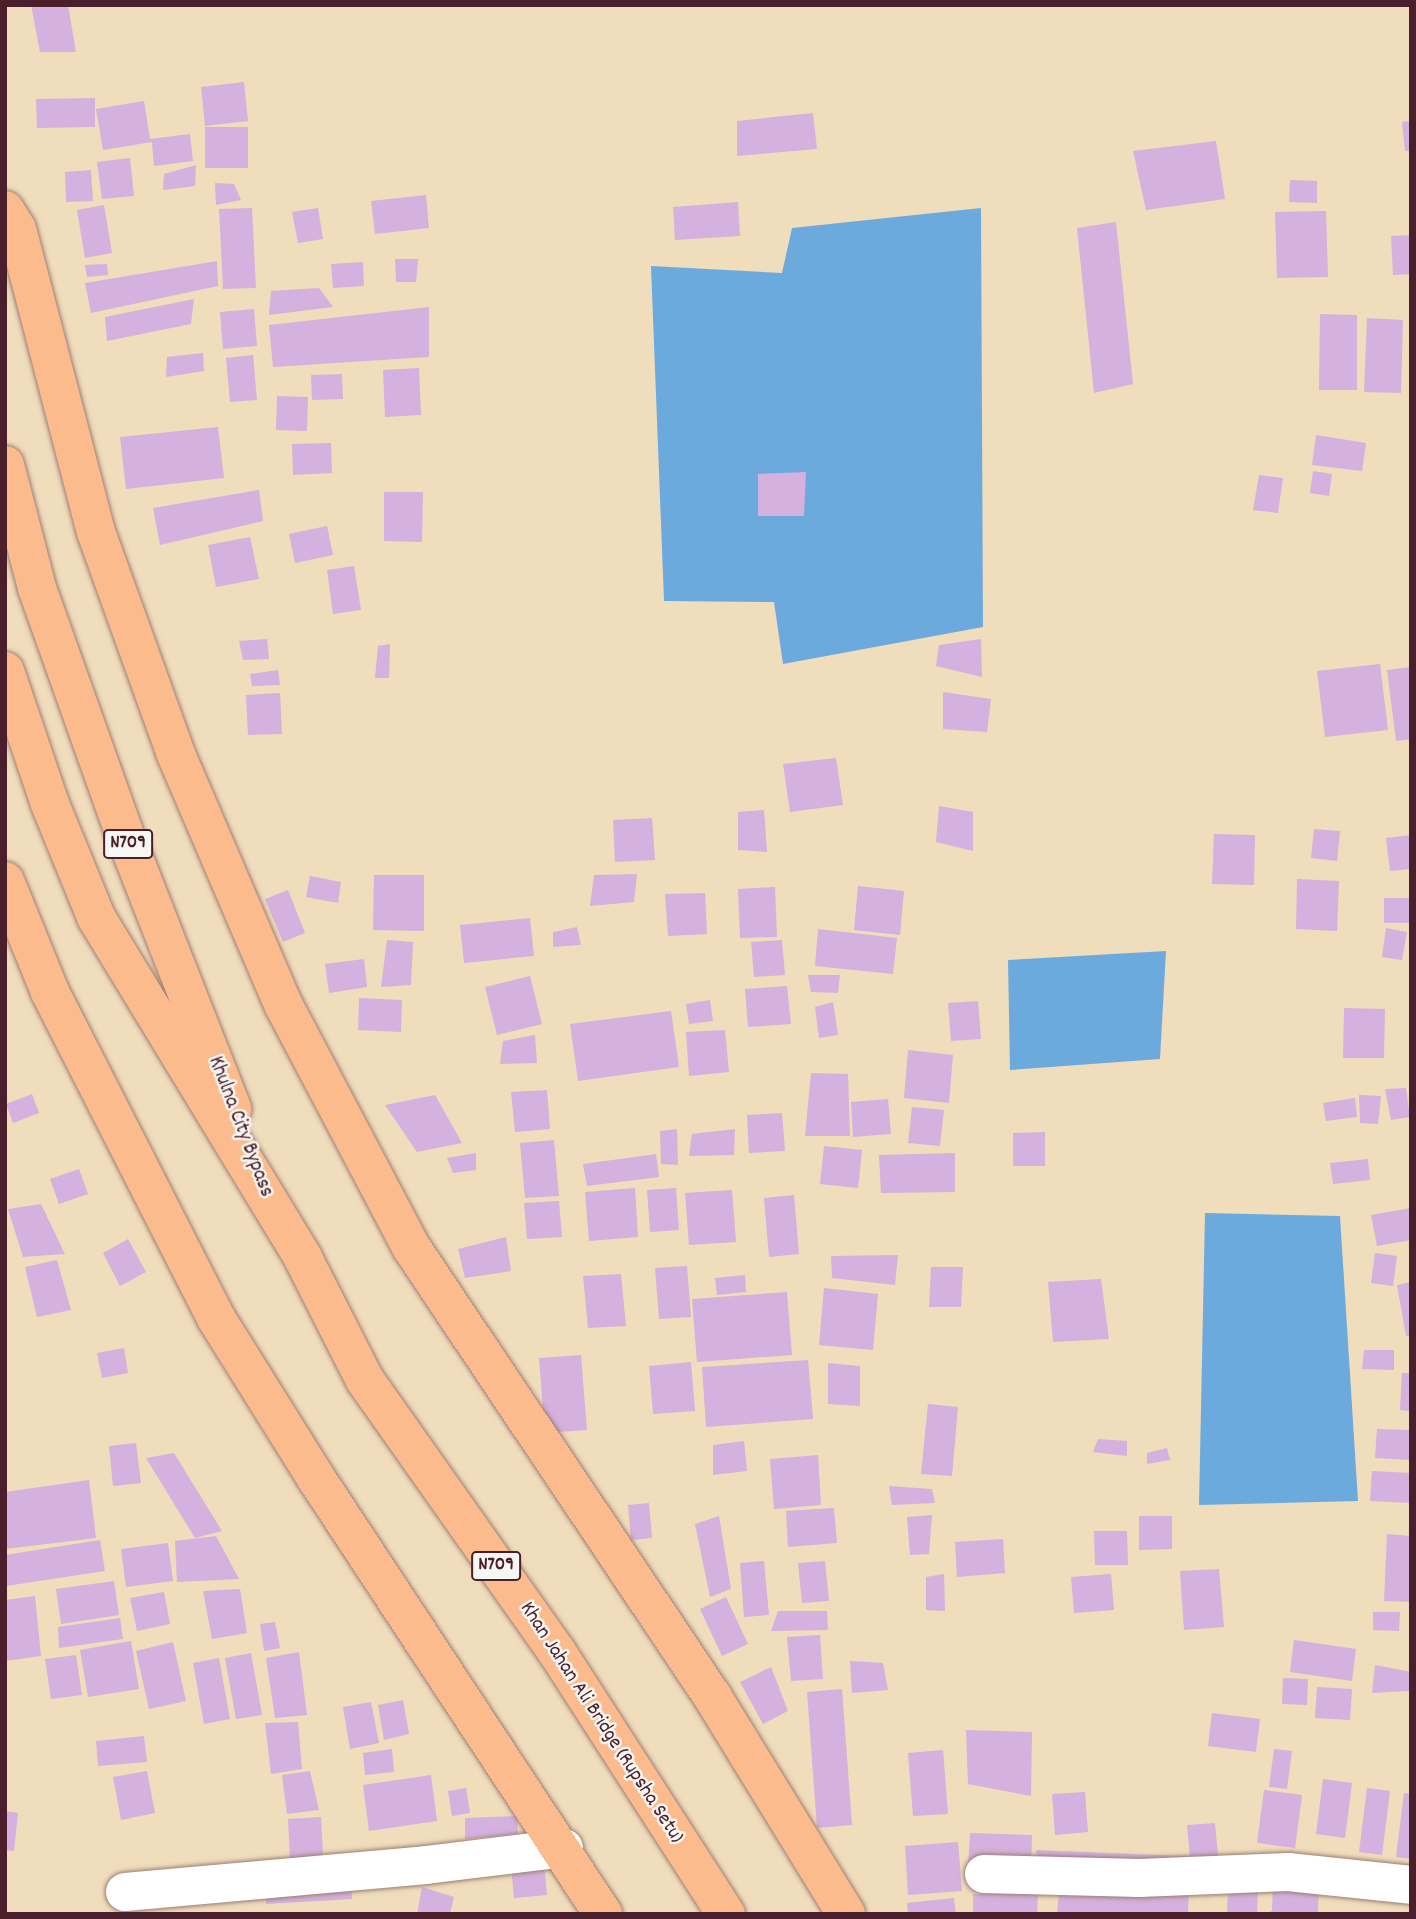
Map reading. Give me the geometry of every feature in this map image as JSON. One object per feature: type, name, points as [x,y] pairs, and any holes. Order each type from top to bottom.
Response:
[{"type":"highway","points":[[5,210],[17,229],[96,532],[175,752],[284,1006],[411,1247],[712,1696],[846,1914]]},
{"type":"highway","name":"Khulna City Bypass","points":[[5,464],[37,587],[128,843],[274,1215]]},
{"type":"highway","name":"Khulna City Bypass","points":[[5,671],[50,804],[96,917],[274,1215]]},
{"type":"highway","points":[[5,881],[50,992],[216,1318],[316,1478],[564,1848],[603,1914]]},
{"type":"highway","name":"Khan Jahan Ali Bridge (Rupsha Setu)","points":[[274,1215],[303,1258],[365,1380],[557,1652],[726,1914]]},
{"type":"street","points":[[125,1892],[426,1866],[564,1848]]},
{"type":"street","points":[[984,1874],[1139,1878],[1288,1872],[1411,1885]]},
{"type":"water","points":[[981,208],[983,627],[783,664],[774,602],[664,601],[651,266],[782,273],[792,228]]},
{"type":"water","points":[[1166,951],[1160,1059],[1010,1070],[1008,960]]},
{"type":"water","points":[[1205,1213],[1340,1216],[1358,1501],[1199,1505]]},
{"type":"building","points":[[31,5],[68,5],[76,52],[40,52]]},
{"type":"building","points":[[244,82],[248,121],[205,126],[201,87]]},
{"type":"building","points":[[95,98],[95,127],[37,128],[36,99]]},
{"type":"building","points":[[144,101],[150,139],[190,134],[193,161],[154,166],[152,142],[103,150],[96,109]]},
{"type":"building","points":[[813,113],[817,149],[737,156],[737,121]]},
{"type":"building","points":[[1411,121],[1411,151],[1405,151],[1402,122]]},
{"type":"building","points":[[205,127],[248,127],[248,168],[205,168]]},
{"type":"building","points":[[1216,141],[1225,199],[1146,210],[1133,151]]},
{"type":"building","points":[[130,158],[134,196],[102,199],[97,162]]},
{"type":"building","points":[[196,165],[195,186],[163,190],[164,174]]},
{"type":"building","points":[[91,170],[93,201],[66,202],[65,172]]},
{"type":"building","points":[[1290,180],[1317,181],[1317,203],[1289,202]]},
{"type":"building","points":[[215,183],[234,184],[241,200],[216,205]]},
{"type":"building","points":[[426,195],[429,228],[375,234],[371,201]]},
{"type":"building","points":[[738,202],[740,236],[675,240],[673,207]]},
{"type":"building","points":[[104,205],[112,253],[85,258],[77,210]]},
{"type":"building","points":[[252,208],[256,288],[223,289],[219,209]]},
{"type":"building","points":[[318,208],[323,239],[298,243],[292,212]]},
{"type":"building","points":[[1326,211],[1328,277],[1277,278],[1275,212]]},
{"type":"building","points":[[1116,222],[1133,384],[1094,393],[1077,228]]},
{"type":"building","points":[[1411,235],[1411,274],[1393,275],[1391,236]]},
{"type":"building","points":[[395,259],[418,259],[416,282],[396,282]]},
{"type":"building","points":[[217,261],[218,286],[91,313],[85,283]]},
{"type":"building","points":[[363,262],[364,286],[333,288],[331,264]]},
{"type":"building","points":[[107,264],[108,275],[87,277],[85,265]]},
{"type":"building","points":[[319,288],[333,307],[269,315],[271,291]]},
{"type":"building","points":[[194,299],[191,324],[107,341],[105,317]]},
{"type":"building","points":[[429,307],[429,357],[273,367],[269,325]]},
{"type":"building","points":[[254,309],[257,346],[223,349],[220,312]]},
{"type":"building","points":[[1320,314],[1357,315],[1357,390],[1319,390]]},
{"type":"building","points":[[1367,318],[1403,320],[1401,393],[1364,392]]},
{"type":"building","points":[[203,353],[204,371],[166,377],[167,357]]},
{"type":"building","points":[[253,355],[257,400],[230,402],[226,358]]},
{"type":"building","points":[[419,368],[421,415],[385,417],[383,370]]},
{"type":"building","points":[[342,374],[343,399],[312,400],[311,375]]},
{"type":"building","points":[[277,396],[308,397],[307,431],[276,430]]},
{"type":"building","points":[[218,427],[224,478],[126,489],[120,437]]},
{"type":"building","points":[[1316,435],[1366,443],[1362,471],[1312,465]]},
{"type":"building","points":[[331,443],[332,473],[293,475],[292,444]]},
{"type":"building","points":[[1313,471],[1332,474],[1329,496],[1310,493]]},
{"type":"building","points":[[806,472],[804,516],[758,516],[758,474]]},
{"type":"building","points":[[1259,475],[1283,478],[1278,513],[1253,510]]},
{"type":"building","points":[[259,490],[263,521],[160,545],[153,508]]},
{"type":"building","points":[[384,492],[423,492],[422,542],[384,541]]},
{"type":"building","points":[[327,526],[333,555],[295,563],[289,534]]},
{"type":"building","points":[[250,537],[259,579],[216,587],[208,545]]},
{"type":"building","points":[[354,566],[361,610],[333,614],[327,570]]},
{"type":"building","points":[[267,639],[269,659],[243,660],[239,641]]},
{"type":"building","points":[[981,639],[982,677],[936,666],[939,645]]},
{"type":"building","points":[[390,644],[389,678],[375,678],[378,646]]},
{"type":"building","points":[[1380,664],[1388,730],[1325,737],[1317,671]]},
{"type":"building","points":[[1411,667],[1411,739],[1396,741],[1387,670]]},
{"type":"building","points":[[278,670],[280,685],[252,686],[250,674]]},
{"type":"building","points":[[943,692],[991,699],[987,732],[943,729]]},
{"type":"building","points":[[280,693],[282,734],[248,735],[246,695]]},
{"type":"building","points":[[836,758],[843,805],[790,812],[783,764]]},
{"type":"building","points":[[939,806],[973,812],[973,851],[936,842]]},
{"type":"building","points":[[764,810],[767,852],[738,850],[738,812]]},
{"type":"building","points":[[652,818],[655,860],[615,862],[613,820]]},
{"type":"building","points":[[1314,829],[1340,831],[1337,861],[1311,858]]},
{"type":"building","points":[[1214,834],[1255,835],[1254,885],[1212,884]]},
{"type":"building","points":[[1411,835],[1411,869],[1390,871],[1386,838]]},
{"type":"building","points":[[637,874],[634,902],[590,906],[594,875]]},
{"type":"building","points":[[374,875],[424,875],[424,931],[373,930]]},
{"type":"building","points":[[310,876],[341,882],[338,903],[306,897]]},
{"type":"building","points":[[1297,879],[1339,881],[1337,931],[1296,929]]},
{"type":"building","points":[[858,886],[904,891],[900,935],[854,930]]},
{"type":"building","points":[[775,887],[777,937],[740,938],[738,889]]},
{"type":"building","points":[[288,890],[305,933],[283,942],[265,899]]},
{"type":"building","points":[[705,893],[707,934],[668,936],[665,894]]},
{"type":"building","points":[[1384,898],[1411,898],[1411,923],[1384,923]]},
{"type":"building","points":[[530,918],[534,956],[464,963],[460,925]]},
{"type":"building","points":[[577,927],[581,945],[553,947],[553,932]]},
{"type":"building","points":[[1386,928],[1407,932],[1402,960],[1382,957]]},
{"type":"building","points":[[818,929],[897,938],[893,974],[815,966]]},
{"type":"building","points":[[387,940],[413,942],[411,985],[381,987]]},
{"type":"building","points":[[782,940],[785,975],[754,977],[751,942]]},
{"type":"building","points":[[364,959],[367,987],[329,993],[325,964]]},
{"type":"building","points":[[808,975],[840,975],[838,993],[811,992]]},
{"type":"building","points":[[530,976],[542,1024],[497,1035],[485,987]]},
{"type":"building","points":[[787,986],[791,1024],[748,1027],[745,989]]},
{"type":"building","points":[[359,998],[402,1000],[401,1032],[358,1030]]},
{"type":"building","points":[[710,1000],[713,1021],[689,1024],[686,1004]]},
{"type":"building","points":[[978,1001],[981,1039],[951,1041],[948,1003]]},
{"type":"building","points":[[833,1002],[838,1035],[819,1038],[815,1007]]},
{"type":"building","points":[[1344,1008],[1385,1009],[1384,1058],[1343,1058]]},
{"type":"building","points":[[671,1011],[679,1067],[578,1081],[570,1024]]},
{"type":"building","points":[[725,1030],[729,1072],[689,1076],[686,1032]]},
{"type":"building","points":[[535,1035],[537,1063],[500,1064],[503,1041]]},
{"type":"building","points":[[908,1050],[953,1055],[949,1103],[904,1098]]},
{"type":"building","points":[[811,1073],[848,1074],[850,1136],[805,1136]]},
{"type":"building","points":[[1406,1088],[1410,1117],[1391,1120],[1385,1089]]},
{"type":"building","points":[[547,1090],[550,1129],[515,1132],[511,1092]]},
{"type":"building","points":[[32,1094],[39,1113],[13,1123],[6,1104]]},
{"type":"building","points":[[435,1095],[462,1143],[417,1152],[385,1105]]},
{"type":"building","points":[[1359,1095],[1381,1096],[1378,1124],[1360,1123]]},
{"type":"building","points":[[1355,1098],[1357,1117],[1326,1121],[1323,1103]]},
{"type":"building","points":[[888,1099],[891,1134],[853,1137],[851,1102]]},
{"type":"building","points":[[912,1107],[944,1110],[940,1146],[908,1143]]},
{"type":"building","points":[[782,1113],[785,1151],[749,1153],[747,1115]]},
{"type":"building","points":[[677,1129],[678,1165],[661,1164],[660,1131]]},
{"type":"building","points":[[735,1129],[734,1155],[689,1156],[692,1134]]},
{"type":"building","points":[[1045,1132],[1045,1166],[1013,1166],[1013,1133]]},
{"type":"building","points":[[554,1140],[559,1196],[525,1198],[520,1143]]},
{"type":"building","points":[[824,1146],[862,1150],[858,1188],[820,1184]]},
{"type":"building","points":[[476,1153],[476,1170],[453,1173],[447,1158]]},
{"type":"building","points":[[955,1153],[955,1192],[881,1193],[879,1155]]},
{"type":"building","points":[[656,1154],[659,1177],[587,1186],[583,1164]]},
{"type":"building","points":[[1368,1159],[1370,1180],[1333,1184],[1330,1163]]},
{"type":"building","points":[[79,1169],[88,1194],[59,1204],[50,1179]]},
{"type":"building","points":[[635,1188],[638,1237],[589,1241],[585,1192]]},
{"type":"building","points":[[676,1188],[679,1230],[650,1232],[647,1190]]},
{"type":"building","points":[[732,1190],[736,1242],[689,1245],[685,1193]]},
{"type":"building","points":[[794,1195],[799,1254],[769,1257],[764,1198]]},
{"type":"building","points":[[559,1201],[562,1237],[527,1239],[524,1203]]},
{"type":"building","points":[[41,1204],[65,1254],[23,1257],[8,1209]]},
{"type":"building","points":[[1411,1208],[1411,1240],[1377,1246],[1371,1215]]},
{"type":"building","points":[[506,1237],[511,1271],[465,1278],[458,1249]]},
{"type":"building","points":[[128,1239],[146,1272],[120,1286],[103,1253]]},
{"type":"building","points":[[1375,1253],[1397,1256],[1393,1286],[1371,1283]]},
{"type":"building","points":[[898,1255],[895,1285],[832,1278],[831,1256]]},
{"type":"building","points":[[57,1260],[71,1310],[37,1317],[25,1267]]},
{"type":"building","points":[[687,1266],[691,1317],[659,1319],[655,1268]]},
{"type":"building","points":[[931,1267],[963,1267],[961,1307],[929,1307]]},
{"type":"building","points":[[621,1274],[626,1326],[588,1328],[583,1276]]},
{"type":"building","points":[[745,1275],[746,1292],[717,1295],[715,1278]]},
{"type":"building","points":[[1101,1279],[1109,1339],[1053,1342],[1048,1282]]},
{"type":"building","points":[[1411,1282],[1411,1335],[1406,1336],[1397,1285]]},
{"type":"building","points":[[824,1288],[878,1294],[873,1350],[819,1345]]},
{"type":"building","points":[[787,1292],[792,1355],[697,1362],[692,1299]]},
{"type":"building","points":[[124,1348],[128,1373],[102,1378],[97,1353]]},
{"type":"building","points":[[1364,1350],[1394,1350],[1394,1370],[1362,1369]]},
{"type":"building","points":[[581,1355],[587,1430],[545,1433],[539,1358]]},
{"type":"building","points":[[808,1360],[813,1419],[706,1427],[702,1367]]},
{"type":"building","points":[[691,1362],[695,1411],[653,1414],[649,1366]]},
{"type":"building","points":[[828,1363],[860,1366],[860,1406],[828,1404]]},
{"type":"building","points":[[1402,1373],[1411,1373],[1411,1411],[1400,1410]]},
{"type":"building","points":[[928,1404],[958,1407],[952,1476],[921,1474]]},
{"type":"building","points":[[1377,1429],[1411,1430],[1411,1460],[1375,1458]]},
{"type":"building","points":[[1098,1439],[1127,1441],[1127,1456],[1093,1452]]},
{"type":"building","points":[[744,1441],[747,1471],[713,1475],[713,1445]]},
{"type":"building","points":[[136,1443],[141,1483],[113,1486],[109,1446]]},
{"type":"building","points":[[1167,1448],[1170,1460],[1147,1464],[1147,1453]]},
{"type":"building","points":[[174,1453],[222,1531],[195,1538],[146,1458]]},
{"type":"building","points":[[818,1455],[821,1505],[774,1509],[770,1459]]},
{"type":"building","points":[[1372,1471],[1411,1473],[1411,1503],[1370,1501]]},
{"type":"building","points":[[89,1480],[96,1538],[5,1549],[5,1492]]},
{"type":"building","points":[[889,1486],[932,1489],[935,1503],[892,1505]]},
{"type":"building","points":[[649,1503],[652,1538],[631,1540],[628,1505]]},
{"type":"building","points":[[834,1508],[837,1543],[788,1547],[786,1511]]},
{"type":"building","points":[[932,1515],[929,1554],[910,1555],[907,1517]]},
{"type":"building","points":[[719,1516],[731,1589],[710,1597],[695,1524]]},
{"type":"building","points":[[1139,1516],[1172,1516],[1172,1549],[1139,1550]]},
{"type":"building","points":[[1094,1531],[1127,1531],[1128,1565],[1095,1565]]},
{"type":"building","points":[[1387,1534],[1411,1536],[1411,1602],[1384,1601]]},
{"type":"building","points":[[216,1536],[239,1579],[177,1582],[175,1541]]},
{"type":"building","points":[[1003,1539],[1005,1573],[957,1577],[955,1542]]},
{"type":"building","points":[[100,1540],[105,1571],[6,1586],[5,1555]]},
{"type":"building","points":[[168,1543],[173,1581],[126,1587],[121,1549]]},
{"type":"building","points":[[764,1561],[769,1615],[744,1617],[740,1563]]},
{"type":"building","points":[[825,1561],[829,1601],[802,1603],[798,1563]]},
{"type":"building","points":[[1219,1569],[1224,1627],[1184,1630],[1180,1571]]},
{"type":"building","points":[[944,1574],[945,1611],[926,1610],[926,1577]]},
{"type":"building","points":[[1111,1574],[1114,1610],[1074,1613],[1071,1577]]},
{"type":"building","points":[[114,1581],[119,1615],[61,1624],[56,1589]]},
{"type":"building","points":[[240,1589],[247,1633],[212,1639],[203,1591]]},
{"type":"building","points":[[164,1592],[170,1624],[137,1631],[130,1598]]},
{"type":"building","points":[[35,1596],[41,1656],[5,1661],[5,1600]]},
{"type":"building","points":[[726,1597],[748,1644],[722,1656],[700,1609]]},
{"type":"building","points":[[778,1611],[827,1611],[828,1630],[771,1631]]},
{"type":"building","points":[[1373,1612],[1400,1612],[1399,1631],[1373,1630]]},
{"type":"building","points":[[120,1618],[123,1639],[59,1648],[58,1627]]},
{"type":"building","points":[[275,1622],[280,1648],[264,1651],[260,1624]]},
{"type":"building","points":[[820,1635],[823,1679],[791,1681],[787,1637]]},
{"type":"building","points":[[1294,1640],[1356,1649],[1352,1681],[1290,1672]]},
{"type":"building","points":[[131,1641],[139,1689],[88,1697],[80,1650]]},
{"type":"building","points":[[173,1642],[186,1701],[149,1709],[136,1651]]},
{"type":"building","points":[[299,1652],[307,1715],[275,1718],[266,1658]]},
{"type":"building","points":[[251,1653],[262,1715],[236,1719],[225,1658]]},
{"type":"building","points":[[76,1655],[82,1695],[51,1699],[45,1659]]},
{"type":"building","points":[[219,1658],[230,1719],[204,1724],[193,1663]]},
{"type":"building","points":[[850,1661],[883,1663],[888,1690],[852,1693]]},
{"type":"building","points":[[1375,1665],[1411,1672],[1409,1691],[1372,1693]]},
{"type":"building","points":[[771,1667],[788,1711],[763,1724],[740,1682]]},
{"type":"building","points":[[1283,1678],[1308,1679],[1307,1705],[1282,1704]]},
{"type":"building","points":[[1317,1687],[1352,1689],[1350,1720],[1315,1718]]},
{"type":"building","points":[[842,1689],[852,1825],[817,1828],[807,1692]]},
{"type":"building","points":[[403,1700],[409,1734],[384,1740],[378,1705]]},
{"type":"building","points":[[371,1702],[379,1743],[350,1749],[343,1707]]},
{"type":"building","points":[[1212,1713],[1260,1719],[1256,1752],[1208,1746]]},
{"type":"building","points":[[298,1722],[302,1769],[271,1774],[265,1723]]},
{"type":"building","points":[[966,1730],[1032,1732],[1031,1796],[968,1784]]},
{"type":"building","points":[[144,1736],[147,1762],[98,1766],[96,1741]]},
{"type":"building","points":[[392,1749],[394,1772],[365,1775],[363,1753]]},
{"type":"building","points":[[1274,1749],[1292,1751],[1287,1789],[1269,1787]]},
{"type":"building","points":[[943,1750],[948,1814],[913,1816],[908,1753]]},
{"type":"building","points":[[147,1771],[155,1813],[121,1820],[113,1777]]},
{"type":"building","points":[[310,1771],[319,1810],[287,1814],[282,1775]]},
{"type":"building","points":[[431,1775],[437,1821],[369,1831],[363,1785]]},
{"type":"building","points":[[1323,1779],[1352,1783],[1345,1838],[1316,1834]]},
{"type":"building","points":[[466,1788],[470,1813],[452,1816],[448,1791]]},
{"type":"building","points":[[1367,1788],[1390,1791],[1382,1855],[1359,1852]]},
{"type":"building","points":[[1264,1790],[1302,1795],[1295,1848],[1257,1843]]},
{"type":"building","points":[[1085,1792],[1088,1832],[1055,1835],[1052,1794]]},
{"type":"building","points":[[1404,1793],[1411,1794],[1411,1859],[1396,1857]]},
{"type":"building","points":[[5,1811],[18,1813],[14,1851],[5,1850]]},
{"type":"building","points":[[517,1816],[518,1834],[465,1839],[465,1818]]},
{"type":"building","points":[[321,1817],[323,1856],[290,1858],[288,1819]]},
{"type":"building","points":[[1215,1823],[1219,1866],[1191,1868],[1187,1825]]},
{"type":"building","points":[[970,1833],[1032,1835],[1031,1870],[968,1868]]},
{"type":"building","points":[[958,1842],[962,1891],[908,1895],[905,1846]]},
{"type":"building","points":[[1036,1850],[1185,1856],[1189,1870],[1038,1869]]},
{"type":"building","points":[[544,1863],[547,1895],[514,1898],[511,1866]]},
{"type":"building","points":[[1273,1879],[1319,1881],[1318,1914],[1263,1914],[1272,1911]]},
{"type":"building","points":[[351,1882],[352,1899],[266,1904],[265,1886]]},
{"type":"building","points":[[422,1887],[454,1897],[450,1914],[417,1914]]},
{"type":"building","points":[[1228,1889],[1258,1890],[1257,1914],[1227,1914]]},
{"type":"building","points":[[1189,1890],[1188,1914],[1057,1914],[1059,1893]]},
{"type":"building","points":[[973,1894],[1038,1894],[1037,1914],[973,1914]]},
{"type":"building","points":[[954,1898],[956,1914],[908,1914],[907,1903]]}]
